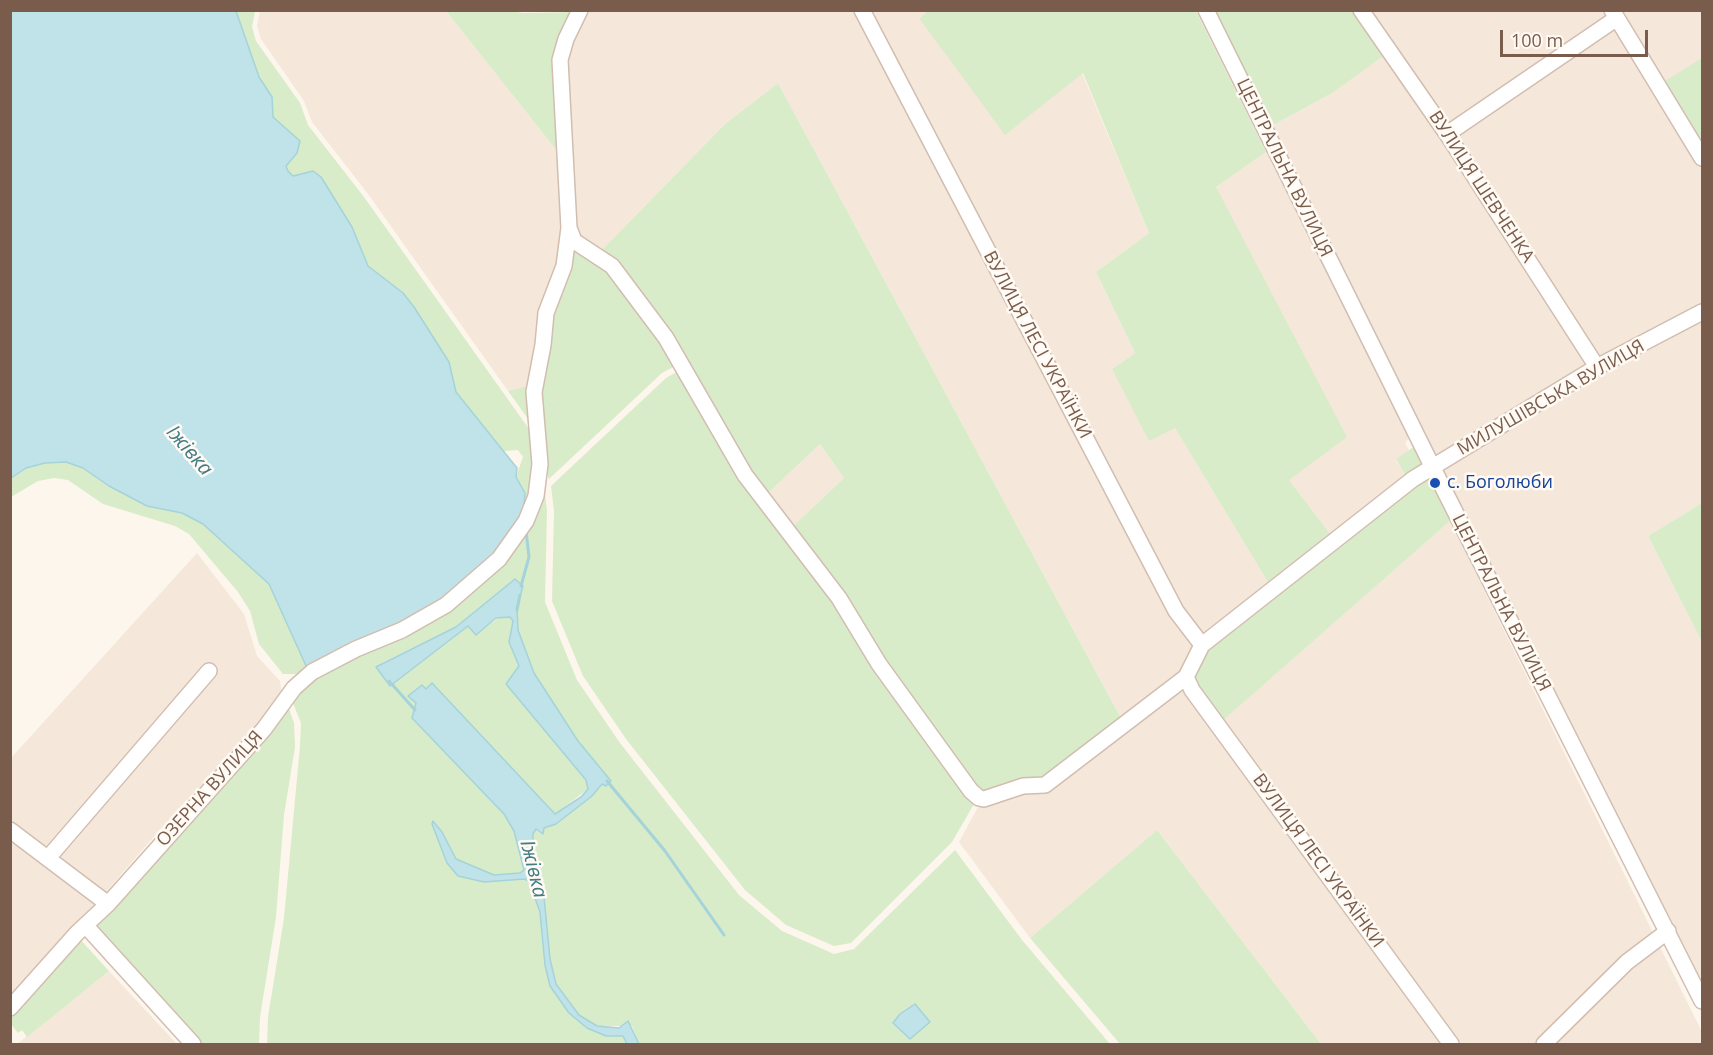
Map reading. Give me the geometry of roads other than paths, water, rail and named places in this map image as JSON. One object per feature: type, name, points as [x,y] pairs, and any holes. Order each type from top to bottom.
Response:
[{"type":"street","name":"ОЗЕРНА ВУЛИЦЯ","points":[[10,1008],[108,904],[264,729],[294,688],[312,672],[356,649],[402,630],[446,605],[499,559],[526,521],[536,496],[540,464],[534,392],[543,345],[546,313],[564,266],[569,228],[560,60],[566,39],[580,10]]},
{"type":"street","name":"ВУЛИЦЯ ЛЕСІ УКРАЇНКИ","points":[[862,10],[1176,611],[1202,645]]},
{"type":"street","name":"ЦЕНТРАЛЬНА ВУЛИЦЯ","points":[[1206,10],[1433,468],[1702,1001]]},
{"type":"street","name":"ВУЛИЦЯ ШЕВЧЕНКА","points":[[1361,10],[1447,134],[1597,367]]},
{"type":"street","points":[[1447,134],[1615,14],[1702,158]]},
{"type":"street","points":[[569,228],[574,241],[612,266],[650,315],[666,338],[745,475],[786,532],[839,598],[879,664],[971,791],[984,799],[1023,786],[1044,785],[1186,677],[1202,645]]},
{"type":"street","name":"МИЛУШІВСЬКА ВУЛИЦЯ","points":[[1202,645],[1413,479],[1597,367],[1702,312]]},
{"type":"street","points":[[48,858],[209,671]]},
{"type":"street","name":"ВУЛИЦЯ ЛЕСІ УКРАЇНКИ","points":[[1186,677],[1223,733],[1451,1044]]},
{"type":"street","points":[[10,830],[108,904]]},
{"type":"street","points":[[86,926],[193,1044]]},
{"type":"street","points":[[1544,1044],[1627,962],[1668,931]]},
{"type":"water","points":[[11,11],[236,11],[259,77],[272,97],[273,117],[300,141],[297,153],[286,166],[288,171],[293,176],[313,171],[321,177],[352,227],[368,266],[403,293],[414,307],[449,362],[456,392],[517,468],[516,477],[525,493],[523,520],[496,556],[443,602],[307,668],[269,584],[203,524],[182,513],[147,506],[109,486],[83,468],[66,462],[45,463],[26,468],[11,478]]},
{"type":"water","points":[[515,579],[523,586],[517,607],[518,630],[534,673],[578,741],[611,781],[606,786],[602,784],[592,796],[556,824],[544,828],[543,834],[536,829],[533,834],[533,868],[536,882],[544,897],[550,959],[556,984],[579,1015],[597,1026],[619,1028],[628,1021],[639,1044],[627,1044],[623,1036],[606,1036],[587,1028],[569,1013],[550,986],[545,965],[540,912],[529,881],[524,879],[484,882],[458,876],[447,863],[432,824],[433,821],[442,832],[456,859],[494,875],[520,873],[524,870],[514,831],[504,814],[412,718],[416,703],[408,696],[422,685],[426,689],[432,683],[555,814],[581,797],[588,789],[586,780],[506,684],[519,666],[509,642],[513,621],[510,617],[496,618],[476,635],[468,626],[390,686],[376,667],[456,627]]},
{"type":"water","points":[[915,1004],[930,1022],[910,1039],[893,1023],[900,1014]]},
{"type":"waterway","points":[[521,586],[529,557],[526,531]]},
{"type":"waterway","points":[[517,610],[520,595]]},
{"type":"waterway","name":"Іжівка","points":[[389,681],[415,710]]},
{"type":"waterway","points":[[607,781],[665,851],[724,935]]},
{"type":"place","name":"с. Боголюби","points":[[1435,483]]}]
